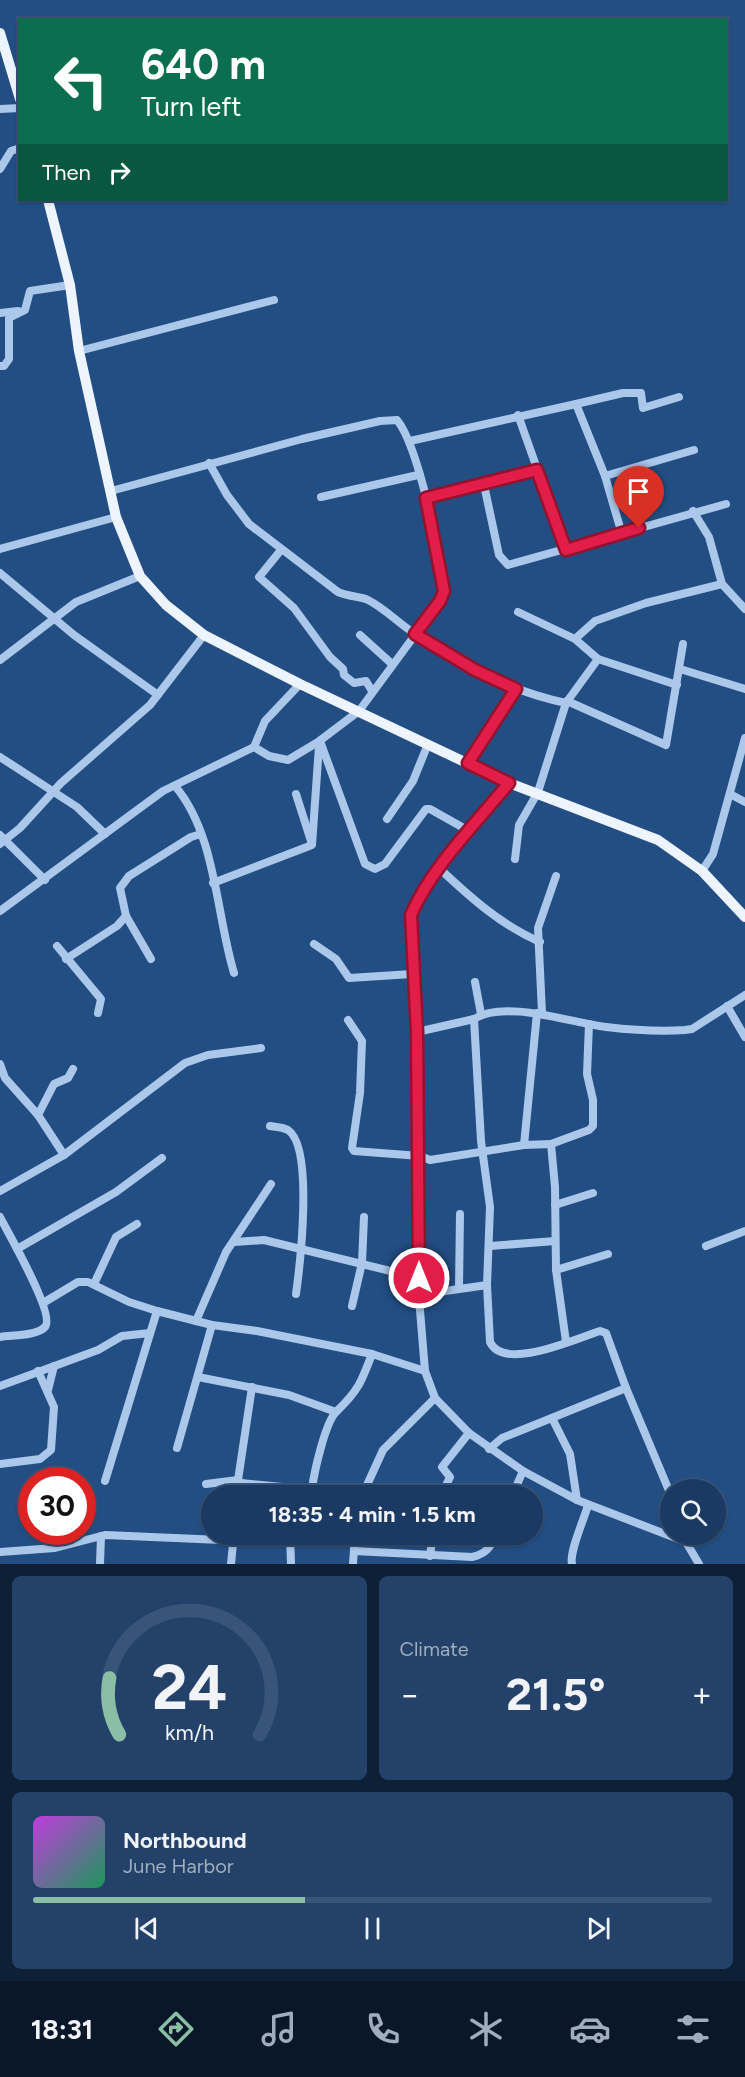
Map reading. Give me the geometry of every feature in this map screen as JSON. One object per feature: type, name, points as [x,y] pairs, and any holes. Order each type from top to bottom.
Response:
[{"type":"main road","points":[[0,33],[18,92]]},
{"type":"main road","points":[[48,201],[70,285],[79,351],[116,517],[140,576],[177,616],[204,635],[300,684],[509,783],[538,792],[658,840],[702,871],[745,917]]},
{"type":"street","points":[[0,109],[18,108]]},
{"type":"street","points":[[0,168],[11,151],[18,149]]},
{"type":"street","points":[[0,366],[4,366],[9,359],[9,318],[25,310],[30,291],[70,285]]},
{"type":"street","points":[[79,351],[274,300]]},
{"type":"street","points":[[0,314],[25,310]]},
{"type":"street","points":[[410,441],[623,393],[640,393],[643,408],[679,397]]},
{"type":"street","points":[[576,404],[605,476],[621,531]]},
{"type":"street","points":[[518,415],[566,550]]},
{"type":"street","points":[[111,491],[302,439],[394,419],[400,423],[410,441],[426,498],[444,591],[440,601],[359,711],[319,742],[288,760],[269,756],[254,747]]},
{"type":"street","points":[[605,476],[694,450]]},
{"type":"street","points":[[209,463],[227,495],[249,524],[280,550],[338,592],[352,599],[368,600],[415,634],[475,670],[530,695],[567,702],[666,745],[683,644]]},
{"type":"street","points":[[426,498],[537,470]]},
{"type":"street","points":[[321,497],[418,475]]},
{"type":"street","points":[[484,485],[496,547],[502,561],[508,565],[566,550],[621,531],[726,504]]},
{"type":"street","points":[[693,512],[709,537],[722,584],[745,609]]},
{"type":"street","points":[[0,549],[116,517]]},
{"type":"street","points":[[280,550],[259,577],[294,608],[330,657],[343,669],[344,675],[354,683],[366,681],[372,691]]},
{"type":"street","points":[[0,573],[54,618],[158,695]]},
{"type":"street","points":[[0,660],[18,650],[54,618],[88,596],[140,576]]},
{"type":"street","points":[[575,639],[595,621],[646,603],[722,584]]},
{"type":"street","points":[[518,612],[575,639],[598,659],[677,685]]},
{"type":"street","points":[[360,634],[392,664]]},
{"type":"street","points":[[45,880],[2,840],[61,783],[137,717],[158,695],[204,635]]},
{"type":"street","points":[[515,859],[519,825],[538,792],[567,702],[598,659]]},
{"type":"street","points":[[680,669],[745,689]]},
{"type":"street","points":[[0,911],[163,791],[254,747],[265,721],[300,684]]},
{"type":"street","points":[[468,763],[516,689]]},
{"type":"street","points":[[702,871],[713,854],[745,738]]},
{"type":"street","points":[[319,742],[365,864],[369,867],[375,869],[385,864],[426,809],[430,809],[469,831]]},
{"type":"street","points":[[312,845],[319,742]]},
{"type":"street","points":[[387,819],[413,781],[428,744]]},
{"type":"street","points":[[0,757],[77,807],[105,834]]},
{"type":"street","points":[[509,783],[440,870],[416,903],[411,915],[420,1156],[418,1295],[425,1371],[435,1398],[469,1433],[523,1472],[588,1505],[660,1529]]},
{"type":"street","points":[[175,786],[192,809],[201,834],[234,973]]},
{"type":"street","points":[[296,794],[312,845]]},
{"type":"street","points":[[730,795],[745,802]]},
{"type":"street","points":[[151,959],[126,916],[120,888],[123,881],[191,837],[201,834]]},
{"type":"street","points":[[213,883],[312,845]]},
{"type":"street","points":[[440,870],[486,911],[540,942]]},
{"type":"street","points":[[524,1145],[540,1013],[538,928],[556,876]]},
{"type":"street","points":[[66,959],[117,926],[126,916]]},
{"type":"street","points":[[314,944],[336,959],[349,978],[412,974]]},
{"type":"street","points":[[57,946],[101,999],[98,1013]]},
{"type":"street","points":[[475,981],[483,1152],[490,1207],[487,1286],[490,1342],[494,1349],[514,1356],[525,1355],[604,1331],[664,1479]]},
{"type":"street","points":[[417,1032],[477,1017],[540,1013],[589,1024],[657,1031],[685,1030],[692,1029],[745,995]]},
{"type":"street","points":[[727,1006],[745,1037]]},
{"type":"street","points":[[348,1020],[362,1041],[360,1093],[353,1149],[420,1156],[430,1160],[524,1145],[551,1144],[589,1131],[593,1126],[593,1100],[587,1074],[589,1024]]},
{"type":"street","points":[[0,1191],[64,1155],[185,1063],[208,1055],[261,1048]]},
{"type":"street","points":[[0,1064],[5,1078],[38,1115],[64,1155]]},
{"type":"street","points":[[38,1115],[54,1084],[68,1078],[73,1070]]},
{"type":"street","points":[[270,1126],[288,1130],[296,1142],[304,1191],[302,1247],[296,1294]]},
{"type":"street","points":[[551,1144],[556,1269],[566,1342]]},
{"type":"street","points":[[17,1249],[116,1192],[162,1158]]},
{"type":"street","points":[[196,1321],[226,1252],[271,1184]]},
{"type":"street","points":[[555,1205],[593,1193]]},
{"type":"street","points":[[459,1288],[460,1214]]},
{"type":"street","points":[[0,1217],[43,1303],[48,1321],[42,1329],[0,1337]]},
{"type":"street","points":[[352,1306],[362,1263],[364,1217]]},
{"type":"street","points":[[94,1284],[114,1240],[137,1224]]},
{"type":"street","points":[[706,1246],[745,1232]]},
{"type":"street","points":[[234,1242],[264,1240],[302,1247],[419,1278]]},
{"type":"street","points":[[490,1246],[555,1241]]},
{"type":"street","points":[[556,1269],[608,1254]]},
{"type":"street","points":[[43,1303],[78,1282],[94,1284],[129,1302],[196,1321],[372,1354],[425,1371]]},
{"type":"street","points":[[418,1295],[487,1286]]},
{"type":"street","points":[[105,1481],[158,1311]]},
{"type":"street","points":[[177,1448],[212,1324]]},
{"type":"street","points":[[0,1386],[98,1350],[122,1336],[150,1333]]},
{"type":"street","points":[[313,1485],[319,1450],[336,1412],[352,1399],[361,1386],[372,1354]]},
{"type":"street","points":[[48,1390],[54,1366]]},
{"type":"street","points":[[0,1464],[39,1459],[51,1449],[54,1407],[38,1371]]},
{"type":"street","points":[[198,1377],[289,1395],[336,1412]]},
{"type":"street","points":[[239,1482],[252,1387]]},
{"type":"street","points":[[489,1449],[502,1438],[626,1388]]},
{"type":"street","points":[[367,1485],[383,1450],[435,1398]]},
{"type":"street","points":[[552,1418],[570,1454],[577,1500]]},
{"type":"street","points":[[446,1485],[450,1477],[442,1467],[469,1433]]},
{"type":"street","points":[[517,1485],[523,1472]]},
{"type":"street","points":[[206,1484],[239,1482],[255,1485]]},
{"type":"street","points":[[572,1564],[571,1550],[577,1541],[588,1505]]},
{"type":"street","points":[[0,1552],[55,1548],[101,1536],[128,1534],[201,1537]]},
{"type":"street","points":[[100,1564],[101,1536]]},
{"type":"street","points":[[231,1564],[232,1545]]},
{"type":"street","points":[[291,1545],[291,1564]]},
{"type":"street","points":[[353,1564],[354,1545]]},
{"type":"street","points":[[430,1556],[432,1545]]},
{"type":"street","points":[[354,1551],[453,1558],[482,1555],[492,1545]]},
{"type":"street","points":[[689,1545],[699,1564]]},
{"type":"route","points":[[419,1278],[420,1156],[411,915],[416,903],[447,859],[509,783],[468,763],[516,689],[475,670],[415,634],[440,601],[444,591],[426,498],[537,470],[566,550],[621,531],[639,528]]}]
